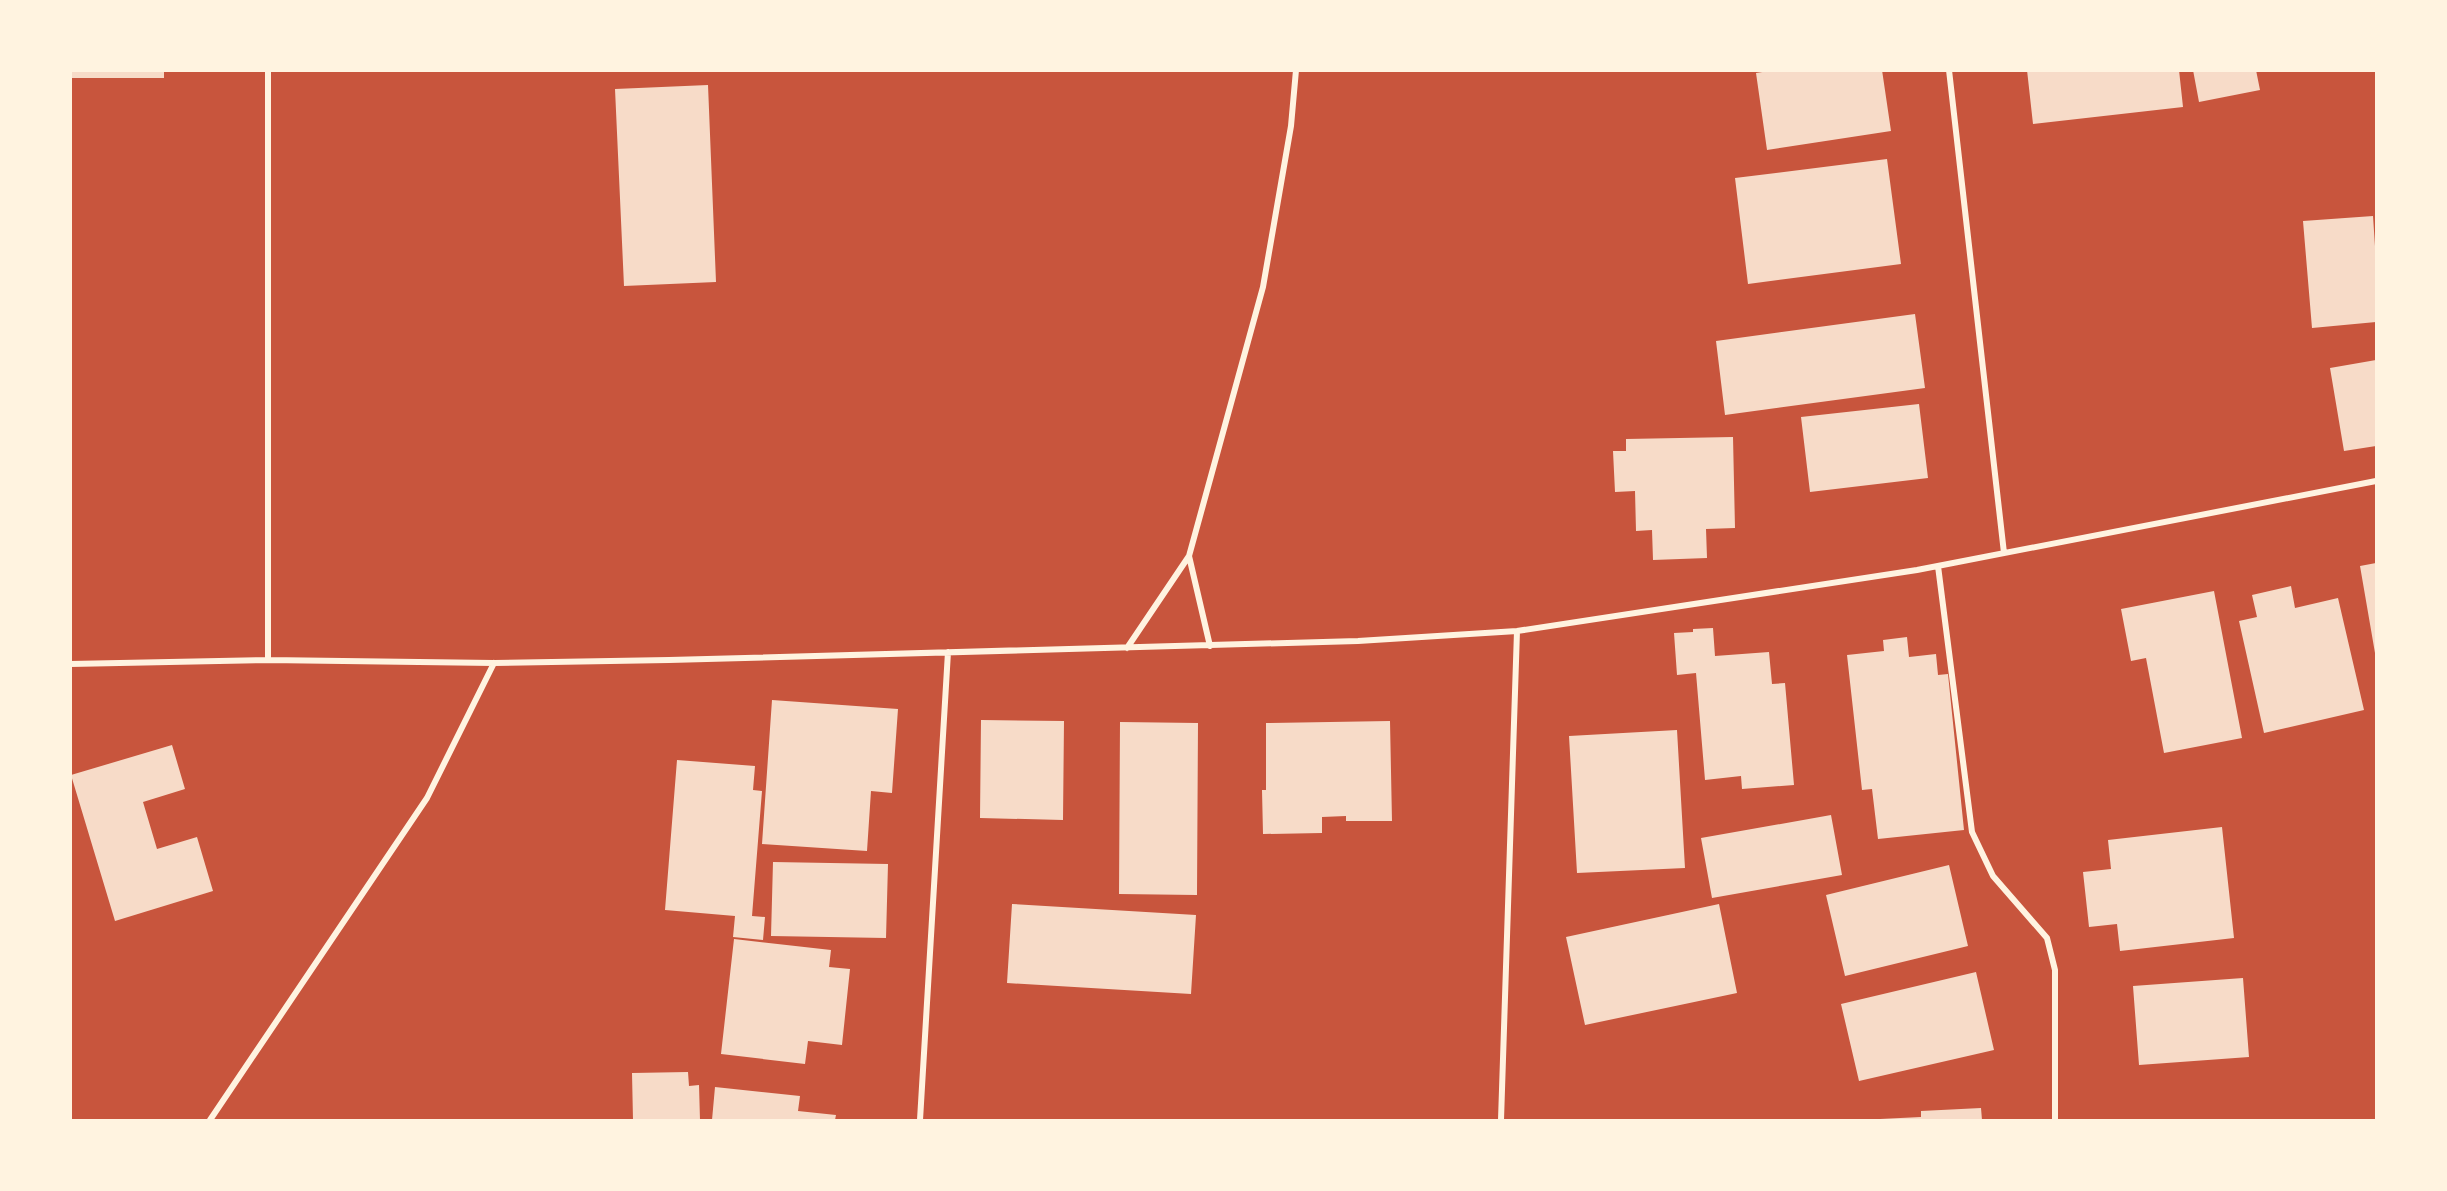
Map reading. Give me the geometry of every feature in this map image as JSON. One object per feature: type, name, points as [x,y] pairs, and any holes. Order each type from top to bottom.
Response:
[{"type":"street","points":[[268,70],[268,660]]},
{"type":"street","points":[[1127,648],[1189,556],[1263,287],[1291,126],[1296,70]]},
{"type":"street","points":[[1949,70],[2004,553]]},
{"type":"street","points":[[70,664],[268,660],[494,663],[1358,642],[1517,631],[1938,566],[2376,481]]},
{"type":"street","points":[[1189,556],[1210,646]]},
{"type":"street","points":[[1938,566],[1972,832],[1993,876],[2047,938],[2055,970],[2055,1120]]},
{"type":"street","points":[[1501,1120],[1517,631]]},
{"type":"street","points":[[920,1120],[948,652]]},
{"type":"street","points":[[210,1120],[427,798],[494,663]]},
{"type":"building","points":[[70,70],[164,70],[164,78],[70,78]]},
{"type":"building","points":[[1775,70],[1882,70],[1891,131],[1767,150],[1756,73]]},
{"type":"building","points":[[2027,70],[2179,70],[2183,107],[2033,124]]},
{"type":"building","points":[[2193,70],[2256,70],[2260,90],[2199,102]]},
{"type":"building","points":[[708,85],[716,282],[624,286],[615,89]]},
{"type":"building","points":[[1887,159],[1901,264],[1748,284],[1735,178]]},
{"type":"building","points":[[2373,216],[2376,322],[2312,328],[2303,221]]},
{"type":"building","points":[[1915,314],[1925,388],[1725,415],[1716,341]]},
{"type":"building","points":[[2376,360],[2376,446],[2344,451],[2330,368]]},
{"type":"building","points":[[1919,404],[1928,478],[1810,492],[1801,417]]},
{"type":"building","points":[[1733,437],[1735,528],[1706,529],[1707,558],[1653,560],[1652,530],[1636,531],[1635,491],[1615,492],[1613,451],[1626,451],[1626,439]]},
{"type":"building","points":[[2376,563],[2376,653],[2375,653],[2360,566]]},
{"type":"building","points":[[2291,586],[2295,608],[2338,598],[2364,710],[2264,733],[2239,621],[2257,617],[2252,595]]},
{"type":"building","points":[[2214,591],[2242,738],[2164,753],[2146,658],[2131,661],[2121,609]]},
{"type":"building","points":[[1713,628],[1715,656],[1769,652],[1772,684],[1785,683],[1794,785],[1742,789],[1741,776],[1705,780],[1696,673],[1677,675],[1674,633]]},
{"type":"building","points":[[1907,637],[1909,657],[1936,654],[1938,675],[1948,674],[1964,830],[1878,839],[1872,789],[1862,790],[1847,655],[1884,651],[1883,640]]},
{"type":"building","points":[[772,700],[898,709],[892,793],[871,791],[867,851],[762,844]]},
{"type":"building","points":[[981,720],[1064,721],[1063,820],[980,818]]},
{"type":"building","points":[[1390,721],[1392,821],[1346,821],[1346,816],[1322,817],[1322,833],[1263,834],[1262,790],[1266,790],[1266,723]]},
{"type":"building","points":[[1120,722],[1198,723],[1197,895],[1119,894]]},
{"type":"building","points":[[1677,730],[1685,868],[1577,873],[1569,736]]},
{"type":"building","points":[[172,745],[185,789],[143,802],[157,849],[197,837],[213,891],[115,921],[71,775]]},
{"type":"building","points":[[677,760],[755,766],[753,790],[762,791],[752,916],[765,917],[763,940],[733,937],[735,916],[665,910]]},
{"type":"building","points":[[1831,815],[1842,875],[1712,898],[1701,838]]},
{"type":"building","points":[[2222,827],[2234,938],[2120,951],[2117,924],[2089,927],[2083,872],[2111,869],[2108,840]]},
{"type":"building","points":[[773,862],[888,864],[886,938],[771,936]]},
{"type":"building","points":[[1949,865],[1968,946],[1845,976],[1826,895]]},
{"type":"building","points":[[1012,904],[1196,915],[1191,994],[1007,983]]},
{"type":"building","points":[[1719,904],[1737,993],[1585,1025],[1566,937]]},
{"type":"building","points":[[734,939],[831,950],[829,967],[850,969],[842,1045],[808,1041],[805,1064],[721,1054]]},
{"type":"building","points":[[1976,972],[1994,1050],[1859,1081],[1841,1004]]},
{"type":"building","points":[[2243,978],[2249,1057],[2139,1065],[2133,986]]},
{"type":"building","points":[[688,1072],[689,1086],[699,1085],[700,1120],[633,1120],[632,1073]]},
{"type":"building","points":[[715,1087],[800,1096],[798,1111],[836,1115],[835,1120],[712,1120]]},
{"type":"building","points":[[1981,1108],[1982,1120],[1880,1120],[1921,1117],[1921,1111]]}]
